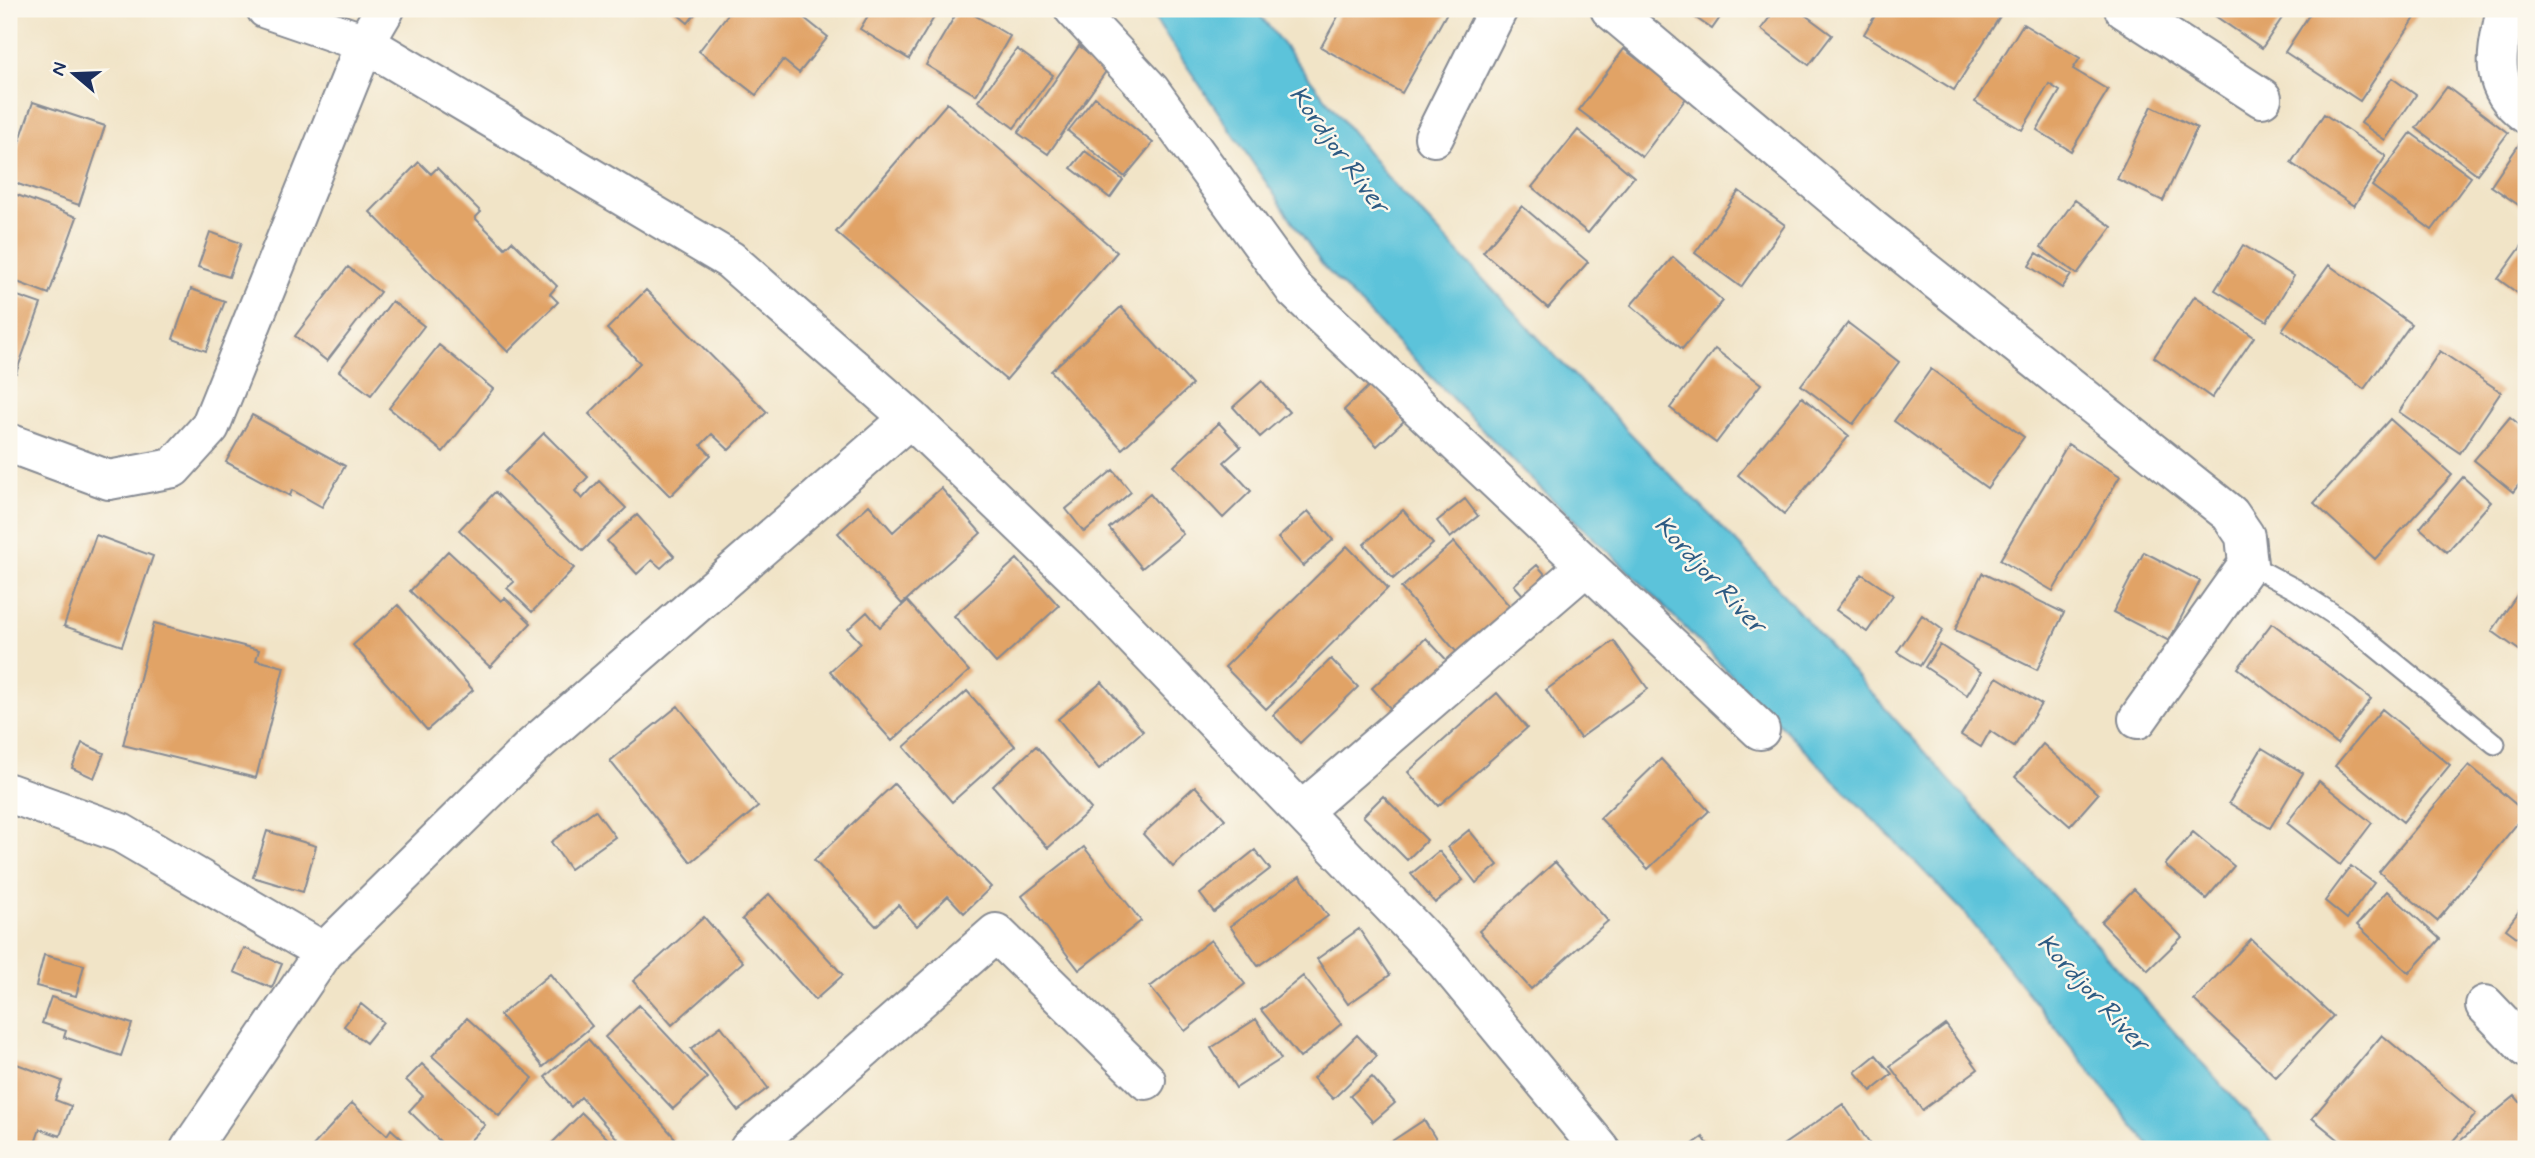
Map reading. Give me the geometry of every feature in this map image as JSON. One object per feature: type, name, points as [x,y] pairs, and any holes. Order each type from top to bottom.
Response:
[{"type":"street","points":[[265,9],[365,43],[730,260],[910,418],[1078,579],[1445,961],[1600,1149]]},
{"type":"street","points":[[9,443],[109,480],[173,468],[210,427],[365,43],[385,9]]},
{"type":"street","points":[[1074,9],[1150,90],[1295,290],[1760,730]]},
{"type":"street","points":[[1434,137],[1498,9]]},
{"type":"street","points":[[1610,9],[1872,229],[2230,514],[2245,536],[2248,564],[2138,719]]},
{"type":"street","points":[[2124,9],[2262,98]]},
{"type":"street","points":[[2505,13],[2495,60],[2500,83],[2517,107],[2526,114]]},
{"type":"street","points":[[190,1149],[324,952],[532,747],[910,418]]},
{"type":"street","points":[[1301,811],[1586,566]]},
{"type":"street","points":[[9,793],[121,833],[324,952]]},
{"type":"street","points":[[749,1149],[996,933],[1146,1080]]},
{"type":"street","points":[[2485,1005],[2526,1048]]},
{"type":"lane","points":[[2248,564],[2295,589],[2345,622],[2495,744]]},
{"type":"water","name":"Kordjor River","points":[[1148,9],[1255,9],[1389,179],[1559,360],[1741,547],[2279,1149],[2152,1149],[1962,910],[1640,582],[1533,481],[1323,266]]},
{"type":"building","points":[[671,9],[699,9],[688,23]]},
{"type":"building","points":[[732,9],[793,9],[828,37],[799,73],[783,60],[756,95],[699,51]]},
{"type":"building","points":[[872,9],[939,9],[909,59],[860,29]]},
{"type":"building","points":[[959,9],[964,9],[1010,36],[976,95],[926,65]]},
{"type":"building","points":[[1342,9],[1449,9],[1402,93],[1321,47]]},
{"type":"building","points":[[1683,9],[1726,9],[1712,29]]},
{"type":"building","points":[[1776,9],[1797,9],[1832,35],[1809,65],[1761,29]]},
{"type":"building","points":[[1879,9],[1996,9],[2002,13],[1954,90],[1864,34]]},
{"type":"building","points":[[2205,9],[2288,9],[2262,48]]},
{"type":"building","points":[[2313,9],[2421,9],[2360,101],[2285,52]]},
{"type":"building","points":[[2023,24],[2080,58],[2073,69],[2108,90],[2071,151],[2037,130],[2060,91],[2049,84],[2022,130],[1975,102]]},
{"type":"building","points":[[1079,46],[1109,67],[1048,154],[1018,133]]},
{"type":"building","points":[[1017,49],[1053,75],[1014,128],[978,101]]},
{"type":"building","points":[[1624,49],[1687,97],[1642,157],[1579,110]]},
{"type":"building","points":[[2392,78],[2416,95],[2385,140],[2361,123]]},
{"type":"building","points":[[2447,87],[2508,133],[2477,174],[2416,128]]},
{"type":"building","points":[[1095,97],[1153,143],[1125,177],[1068,131]]},
{"type":"building","points":[[33,102],[105,126],[79,205],[9,181],[9,172]]},
{"type":"building","points":[[947,103],[1117,252],[1006,380],[836,232]]},
{"type":"building","points":[[2152,106],[2197,128],[2163,201],[2117,179]]},
{"type":"building","points":[[2324,114],[2386,156],[2354,206],[2291,163]]},
{"type":"building","points":[[1578,130],[1634,177],[1588,233],[1532,187]]},
{"type":"building","points":[[2411,133],[2471,177],[2432,230],[2372,186]]},
{"type":"building","points":[[2522,140],[2526,143],[2526,210],[2491,186]]},
{"type":"building","points":[[1085,151],[1123,180],[1110,198],[1071,168]]},
{"type":"building","points":[[419,162],[431,174],[437,168],[481,212],[475,218],[505,248],[512,241],[557,286],[550,294],[558,302],[508,352],[370,212]]},
{"type":"building","points":[[1739,191],[1785,225],[1741,287],[1695,253]]},
{"type":"building","points":[[9,192],[77,217],[49,294],[9,279]]},
{"type":"building","points":[[2075,200],[2112,227],[2077,274],[2041,247]]},
{"type":"building","points":[[1522,206],[1588,262],[1548,308],[1483,252]]},
{"type":"building","points":[[210,232],[241,243],[229,277],[198,267]]},
{"type":"building","points":[[2526,240],[2526,299],[2498,279]]},
{"type":"building","points":[[2243,245],[2294,276],[2267,321],[2215,290]]},
{"type":"building","points":[[2037,253],[2071,275],[2062,288],[2029,266]]},
{"type":"building","points":[[1673,257],[1723,301],[1682,349],[1631,305]]},
{"type":"building","points":[[2329,265],[2411,324],[2364,389],[2282,330]]},
{"type":"building","points":[[348,267],[380,292],[327,361],[295,336]]},
{"type":"building","points":[[191,289],[225,301],[206,351],[173,339]]},
{"type":"building","points":[[646,290],[767,412],[729,450],[712,434],[701,445],[711,455],[670,496],[589,414],[640,363],[607,329]]},
{"type":"building","points":[[9,293],[41,304],[16,373],[9,371]]},
{"type":"building","points":[[2195,296],[2254,337],[2212,398],[2154,357]]},
{"type":"building","points":[[392,301],[424,326],[371,395],[339,371]]},
{"type":"building","points":[[1121,307],[1192,385],[1122,449],[1051,371]]},
{"type":"building","points":[[1848,323],[1899,362],[1853,424],[1801,385]]},
{"type":"building","points":[[439,345],[493,389],[443,452],[389,408]]},
{"type":"building","points":[[1715,349],[1761,384],[1716,443],[1670,408]]},
{"type":"building","points":[[2440,351],[2501,392],[2460,453],[2399,412]]},
{"type":"building","points":[[1931,369],[2024,437],[1987,488],[1894,421]]},
{"type":"building","points":[[1262,381],[1289,412],[1260,437],[1233,407]]},
{"type":"building","points":[[1371,384],[1404,421],[1377,446],[1344,410]]},
{"type":"building","points":[[1802,397],[1849,436],[1784,514],[1738,475]]},
{"type":"building","points":[[252,415],[345,466],[322,507],[292,490],[290,496],[226,462]]},
{"type":"building","points":[[2510,417],[2526,430],[2526,476],[2513,492],[2474,460]]},
{"type":"building","points":[[2390,419],[2452,475],[2375,559],[2314,503]]},
{"type":"building","points":[[1219,423],[1241,447],[1224,462],[1251,491],[1223,518],[1174,466]]},
{"type":"building","points":[[544,433],[588,477],[575,491],[582,499],[599,481],[626,508],[583,551],[505,472]]},
{"type":"building","points":[[2068,444],[2120,476],[2053,591],[2000,560]]},
{"type":"building","points":[[1113,470],[1131,492],[1084,532],[1066,509]]},
{"type":"building","points":[[2463,477],[2491,502],[2447,552],[2420,528]]},
{"type":"building","points":[[941,488],[981,533],[902,604],[838,533],[869,505],[893,532]]},
{"type":"building","points":[[495,492],[574,568],[532,612],[507,588],[514,582],[459,530]]},
{"type":"building","points":[[1150,494],[1183,534],[1142,568],[1109,528]]},
{"type":"building","points":[[1465,499],[1478,516],[1450,538],[1437,521]]},
{"type":"building","points":[[1403,510],[1433,544],[1393,579],[1364,544]]},
{"type":"building","points":[[1308,511],[1333,540],[1303,566],[1278,538]]},
{"type":"building","points":[[637,515],[674,556],[661,568],[652,560],[637,574],[607,541]]},
{"type":"building","points":[[96,535],[153,556],[122,646],[64,626]]},
{"type":"building","points":[[1454,542],[1519,617],[1466,663],[1401,588]]},
{"type":"building","points":[[1347,546],[1388,588],[1266,709],[1225,667]]},
{"type":"building","points":[[448,551],[501,601],[505,598],[531,623],[490,667],[410,591]]},
{"type":"building","points":[[2144,552],[2200,581],[2169,641],[2113,612]]},
{"type":"building","points":[[1017,559],[1059,606],[996,663],[954,616]]},
{"type":"building","points":[[1537,565],[1556,587],[1533,606],[1514,585]]},
{"type":"building","points":[[1982,573],[2064,613],[2037,670],[1955,630]]},
{"type":"building","points":[[1862,574],[1893,595],[1867,632],[1836,610]]},
{"type":"building","points":[[2526,582],[2526,655],[2492,631]]},
{"type":"building","points":[[907,601],[969,671],[892,741],[830,671],[861,643],[848,629],[867,612],[880,627]]},
{"type":"building","points":[[398,605],[473,690],[427,730],[353,645]]},
{"type":"building","points":[[1922,615],[1943,630],[1920,666],[1897,652]]},
{"type":"building","points":[[154,623],[259,650],[256,660],[284,667],[256,778],[123,745]]},
{"type":"building","points":[[2272,623],[2371,699],[2337,744],[2238,668]]},
{"type":"building","points":[[1426,638],[1455,669],[1400,719],[1372,688]]},
{"type":"building","points":[[1614,641],[1648,689],[1580,738],[1546,690]]},
{"type":"building","points":[[1940,645],[1981,672],[1967,695],[1925,667]]},
{"type":"building","points":[[1331,659],[1358,687],[1300,743],[1273,715]]},
{"type":"building","points":[[1997,677],[2041,704],[2014,747],[1990,731],[1981,747],[1961,735]]},
{"type":"building","points":[[1102,682],[1143,731],[1099,769],[1058,719]]},
{"type":"building","points":[[967,691],[1015,746],[952,802],[904,747]]},
{"type":"building","points":[[1497,693],[1527,728],[1438,806],[1408,772]]},
{"type":"building","points":[[678,706],[758,807],[691,862],[610,761]]},
{"type":"building","points":[[2382,709],[2450,765],[2403,822],[2335,766]]},
{"type":"building","points":[[82,743],[104,753],[94,778],[72,768]]},
{"type":"building","points":[[2043,744],[2098,794],[2070,826],[2015,777]]},
{"type":"building","points":[[1036,746],[1091,809],[1048,848],[993,786]]},
{"type":"building","points":[[2262,748],[2303,773],[2270,828],[2229,803]]},
{"type":"building","points":[[1661,759],[1709,811],[1648,869],[1600,818]]},
{"type":"building","points":[[2469,765],[2526,813],[2437,921],[2379,872]]},
{"type":"building","points":[[2319,781],[2372,823],[2340,865],[2287,823]]},
{"type":"building","points":[[894,784],[991,887],[964,913],[948,896],[917,926],[898,905],[876,926],[814,860]]},
{"type":"building","points":[[1195,786],[1225,819],[1173,867],[1143,834]]},
{"type":"building","points":[[1383,796],[1427,840],[1407,860],[1363,816]]},
{"type":"building","points":[[595,810],[615,837],[570,869],[551,842]]},
{"type":"building","points":[[1469,830],[1498,865],[1476,883],[1448,847]]},
{"type":"building","points":[[267,831],[316,846],[303,892],[253,877]]},
{"type":"building","points":[[2193,832],[2234,866],[2206,899],[2165,865]]},
{"type":"building","points":[[1084,847],[1141,921],[1079,970],[1022,896]]},
{"type":"building","points":[[1255,850],[1270,869],[1214,912],[1200,894]]},
{"type":"building","points":[[1439,851],[1463,880],[1435,903],[1411,874]]},
{"type":"building","points":[[1555,862],[1608,921],[1531,989],[1479,931]]},
{"type":"building","points":[[2351,866],[2374,883],[2347,919],[2325,901]]},
{"type":"building","points":[[1300,876],[1328,916],[1258,966],[1230,926]]},
{"type":"building","points":[[2134,889],[2182,937],[2148,970],[2101,922]]},
{"type":"building","points":[[2387,891],[2440,939],[2409,973],[2357,925]]},
{"type":"building","points":[[769,894],[843,975],[815,1000],[742,919]]},
{"type":"building","points":[[2526,901],[2526,944],[2506,929]]},
{"type":"building","points":[[704,917],[743,962],[672,1025],[633,981]]},
{"type":"building","points":[[1359,929],[1390,975],[1348,1004],[1317,959]]},
{"type":"building","points":[[2251,939],[2333,1016],[2276,1077],[2194,1000]]},
{"type":"building","points":[[1211,940],[1245,984],[1185,1031],[1150,987]]},
{"type":"building","points":[[244,948],[282,964],[272,988],[234,972]]},
{"type":"building","points":[[44,955],[84,965],[76,996],[36,986]]},
{"type":"building","points":[[550,974],[592,1026],[543,1067],[500,1015]]},
{"type":"building","points":[[1303,976],[1341,1024],[1300,1058],[1261,1010]]},
{"type":"building","points":[[51,997],[132,1024],[121,1056],[64,1037],[66,1031],[42,1023]]},
{"type":"building","points":[[361,1004],[383,1022],[366,1043],[344,1026]]},
{"type":"building","points":[[639,1005],[707,1078],[673,1109],[605,1037]]},
{"type":"building","points":[[467,1018],[533,1078],[499,1116],[432,1056]]},
{"type":"building","points":[[1256,1019],[1281,1059],[1236,1088],[1211,1048]]},
{"type":"building","points":[[1946,1025],[1978,1069],[1922,1110],[1890,1066]]},
{"type":"building","points":[[721,1026],[768,1088],[738,1111],[691,1049]]},
{"type":"building","points":[[1357,1035],[1377,1056],[1333,1099],[1313,1078]]},
{"type":"building","points":[[2382,1035],[2476,1114],[2446,1149],[2350,1149],[2312,1118]]},
{"type":"building","points":[[588,1039],[675,1138],[663,1149],[626,1149],[581,1097],[571,1107],[545,1077]]},
{"type":"building","points":[[1876,1055],[1892,1074],[1871,1091],[1855,1072]]},
{"type":"building","points":[[9,1061],[62,1081],[55,1100],[71,1106],[60,1136],[40,1129],[33,1149],[9,1149]]},
{"type":"building","points":[[422,1064],[485,1125],[462,1149],[448,1149],[409,1111],[423,1096],[406,1080]]},
{"type":"building","points":[[1372,1077],[1395,1103],[1373,1122],[1350,1096]]},
{"type":"building","points":[[2515,1096],[2526,1109],[2526,1149],[2450,1149]]},
{"type":"building","points":[[352,1103],[387,1135],[391,1129],[413,1149],[310,1149]]},
{"type":"building","points":[[1843,1104],[1873,1149],[1777,1149]]},
{"type":"building","points":[[582,1113],[618,1149],[546,1149]]},
{"type":"building","points":[[1424,1120],[1442,1149],[1380,1149]]},
{"type":"building","points":[[1703,1137],[1711,1149],[1686,1149]]}]
